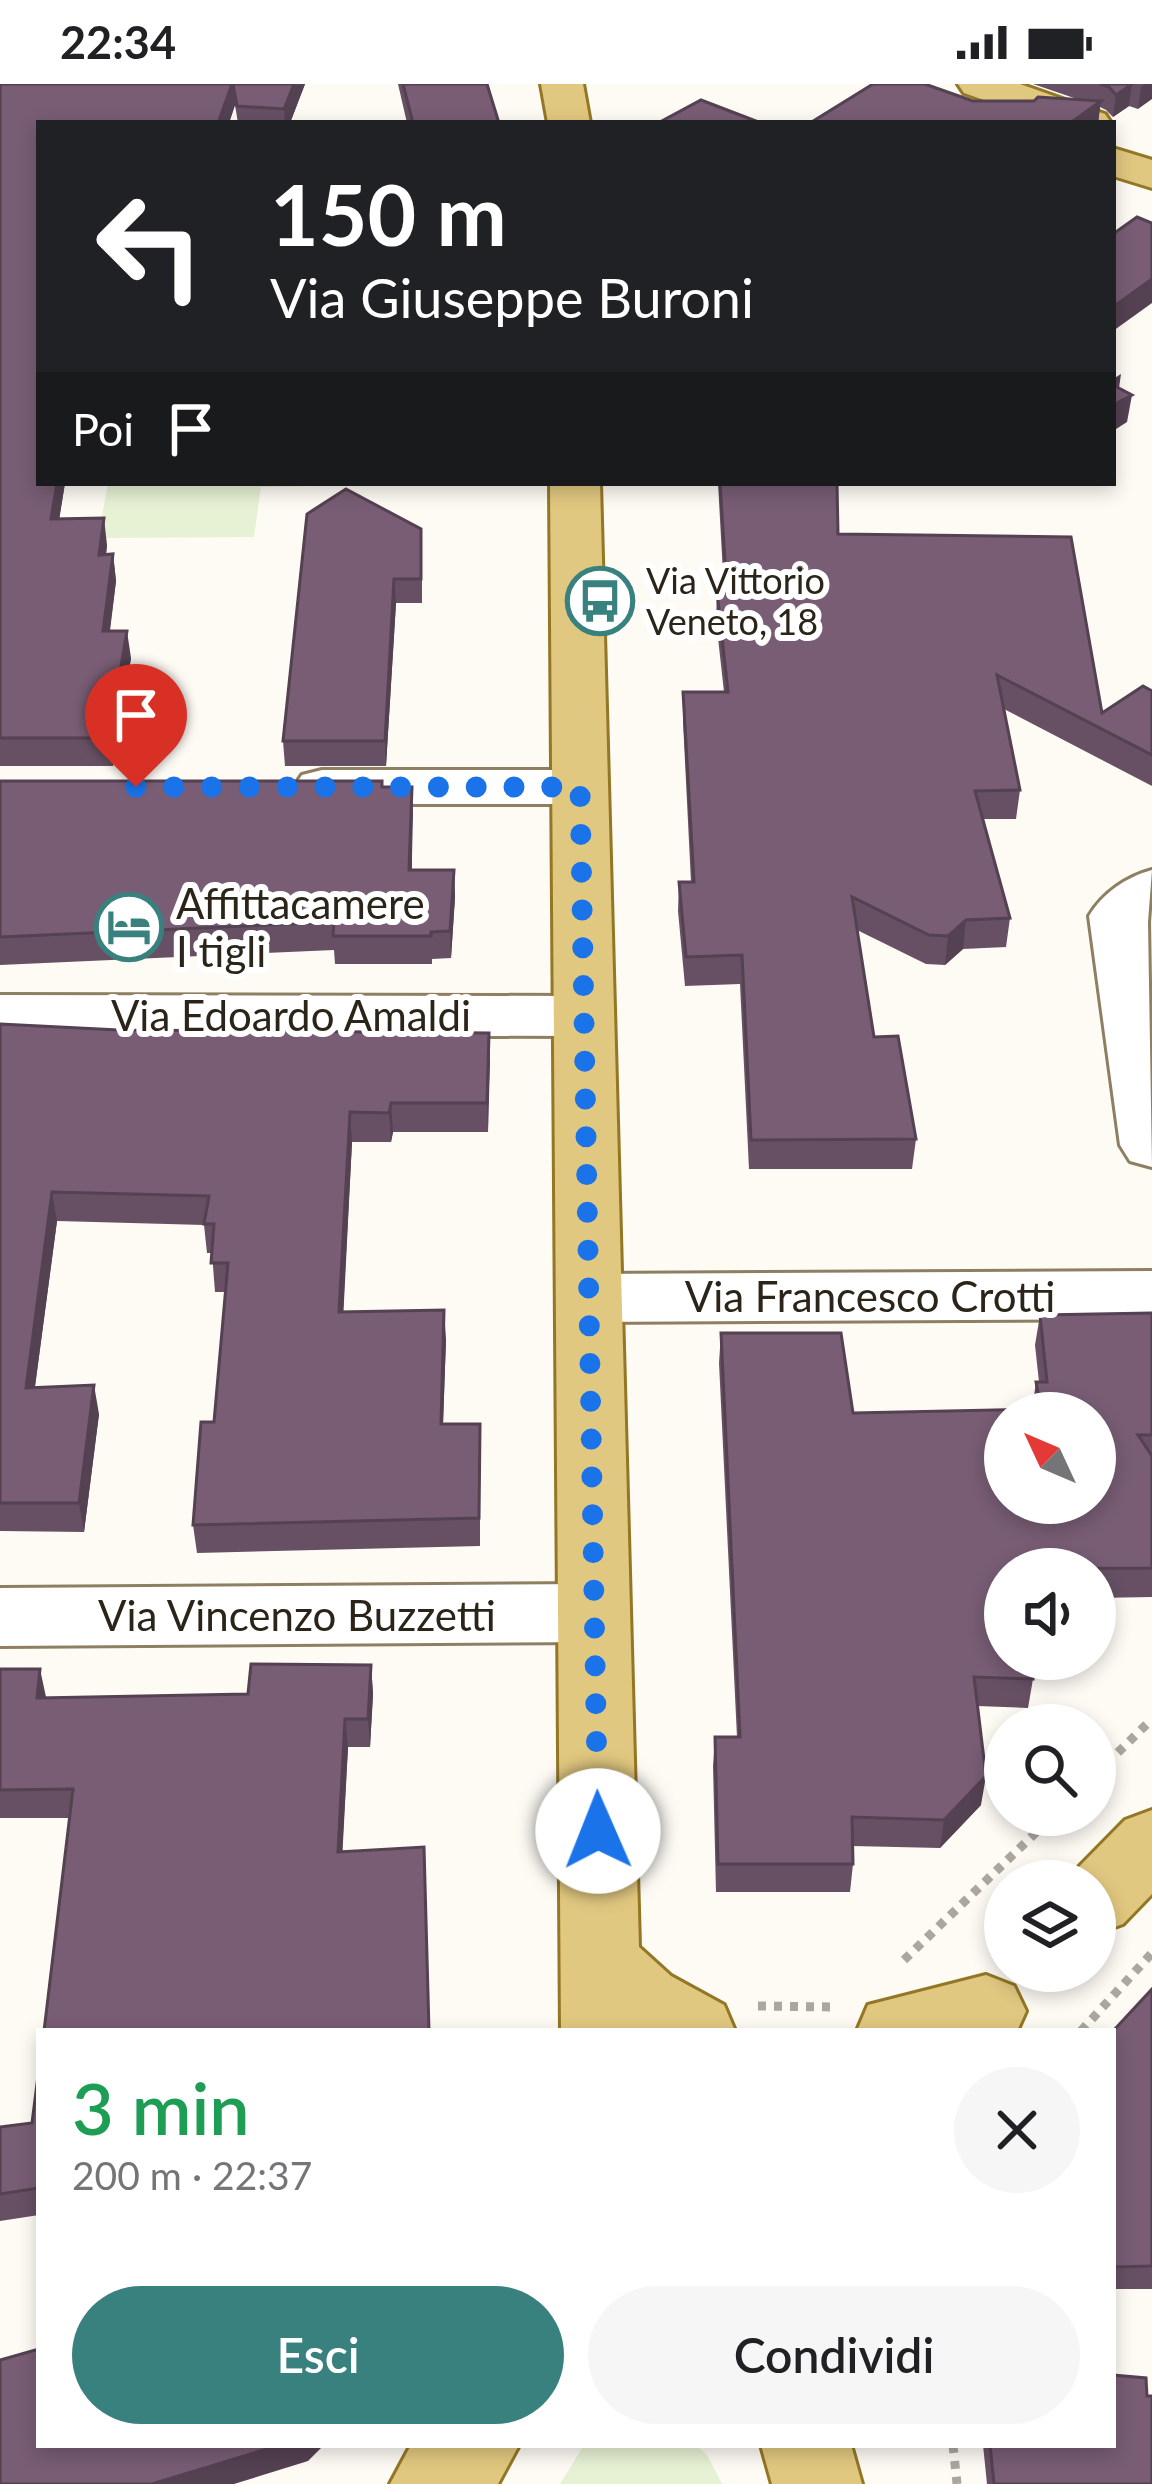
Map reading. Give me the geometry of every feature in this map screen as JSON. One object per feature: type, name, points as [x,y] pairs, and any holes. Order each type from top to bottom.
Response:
[{"type":"main road","points":[[963,92],[1005,120]]},
{"type":"main road","points":[[963,92],[1078,120]]},
{"type":"main road","points":[[1116,132],[1152,145]]},
{"type":"main road","points":[[1116,161],[1152,175]]},
{"type":"main road","points":[[575,486],[600,1996],[723,2018]]},
{"type":"main road","points":[[881,2000],[993,2004]]},
{"type":"main road","points":[[435,2484],[471,2448]]},
{"type":"main road","points":[[481,2484],[489,2448]]},
{"type":"main road","points":[[807,2448],[818,2484]]},
{"type":"street","points":[[260,787],[580,787]]},
{"type":"street","points":[[1152,889],[1118,916],[1152,1144]]},
{"type":"street","name":"Via Edoardo Amaldi","points":[[0,1015],[582,1016]]},
{"type":"street","name":"Via Francesco Crotti","points":[[589,1298],[1152,1295]]},
{"type":"street","name":"Via Vincenzo Buzzetti","points":[[0,1618],[594,1613]]},
{"type":"path","points":[[1116,1754],[1152,1719]]},
{"type":"path","points":[[723,2018],[881,2000],[1034,1836]]},
{"type":"path","points":[[1084,2028],[1152,1953]]},
{"type":"path","points":[[953,2448],[957,2484]]},
{"type":"green space","points":[[107,486],[329,486],[261,487],[254,537],[98,538]]},
{"type":"green space","points":[[582,2448],[699,2448],[722,2484],[560,2484]]},
{"type":"building","points":[[0,84],[232,84],[219,120],[36,120],[36,486],[56,486],[51,519],[104,518],[99,555],[113,554],[103,631],[127,631],[109,738],[0,738]]},
{"type":"building","points":[[233,84],[294,84],[284,109],[237,106]]},
{"type":"building","points":[[403,84],[487,84],[498,120],[412,120]]},
{"type":"building","points":[[873,84],[925,84],[973,101],[1034,101],[1038,97],[1101,101],[1074,120],[815,120]]},
{"type":"building","points":[[1100,84],[1132,84],[1116,95]]},
{"type":"building","points":[[701,100],[753,120],[664,120]]},
{"type":"building","points":[[1137,217],[1152,223],[1152,279],[1116,305],[1116,232]]},
{"type":"building","points":[[1116,387],[1132,395],[1116,403]]},
{"type":"building","points":[[720,486],[837,486],[838,534],[1071,537],[1102,713],[1143,686],[1152,691],[1152,755],[997,675],[1020,790],[975,791],[1010,918],[966,920],[948,936],[929,935],[852,897],[874,1037],[898,1036],[916,1139],[751,1140],[742,955],[686,957],[679,882],[694,882],[683,692],[728,692],[717,592],[727,592]]},
{"type":"building","points":[[346,489],[421,529],[421,579],[394,579],[385,741],[283,741],[307,514]]},
{"type":"building","points":[[0,781],[382,781],[382,787],[412,787],[409,870],[454,870],[450,931],[431,932],[431,936],[333,936],[334,922],[0,937]]},
{"type":"building","points":[[0,1024],[119,1030],[489,1033],[487,1103],[391,1103],[389,1113],[350,1112],[339,1312],[444,1310],[441,1424],[480,1424],[479,1518],[193,1525],[201,1422],[214,1422],[228,1263],[211,1263],[214,1224],[204,1224],[209,1196],[52,1192],[26,1388],[94,1385],[79,1503],[0,1503]]},
{"type":"building","points":[[1152,1313],[1152,1435],[1138,1435],[1152,1456],[1152,1568],[1116,1568],[1116,1548],[984,1548],[984,1677],[974,1677],[984,1778],[944,1820],[852,1817],[853,1864],[718,1864],[715,1737],[740,1737],[721,1333],[841,1333],[853,1413],[984,1410],[984,1524],[1116,1524],[1116,1392],[1038,1392],[1036,1382],[1047,1382],[1040,1315]]},
{"type":"building","points":[[251,1664],[371,1665],[368,1719],[345,1719],[338,1852],[424,1847],[429,2028],[44,2028],[73,1789],[0,1790],[0,1669],[40,1669],[37,1698],[248,1694]]},
{"type":"building","points":[[1152,1989],[1152,2266],[1116,2267],[1116,2028]]},
{"type":"building","points":[[36,2092],[36,2188],[0,2194],[0,2127],[32,2123]]},
{"type":"building","points":[[36,2350],[36,2448],[270,2448],[152,2484],[0,2484],[0,2360]]},
{"type":"building","points":[[1116,2375],[1146,2378],[1147,2396],[1152,2396],[1152,2484],[994,2484],[990,2448],[1116,2448]]},
{"type":"place","name":"Via Vittorio Veneto, 18","points":[[600,601]]},
{"type":"place","name":"Affittacamere I tigli","points":[[129,927]]},
{"type":"route","points":[[136,787],[580,787],[598,1831]]}]
